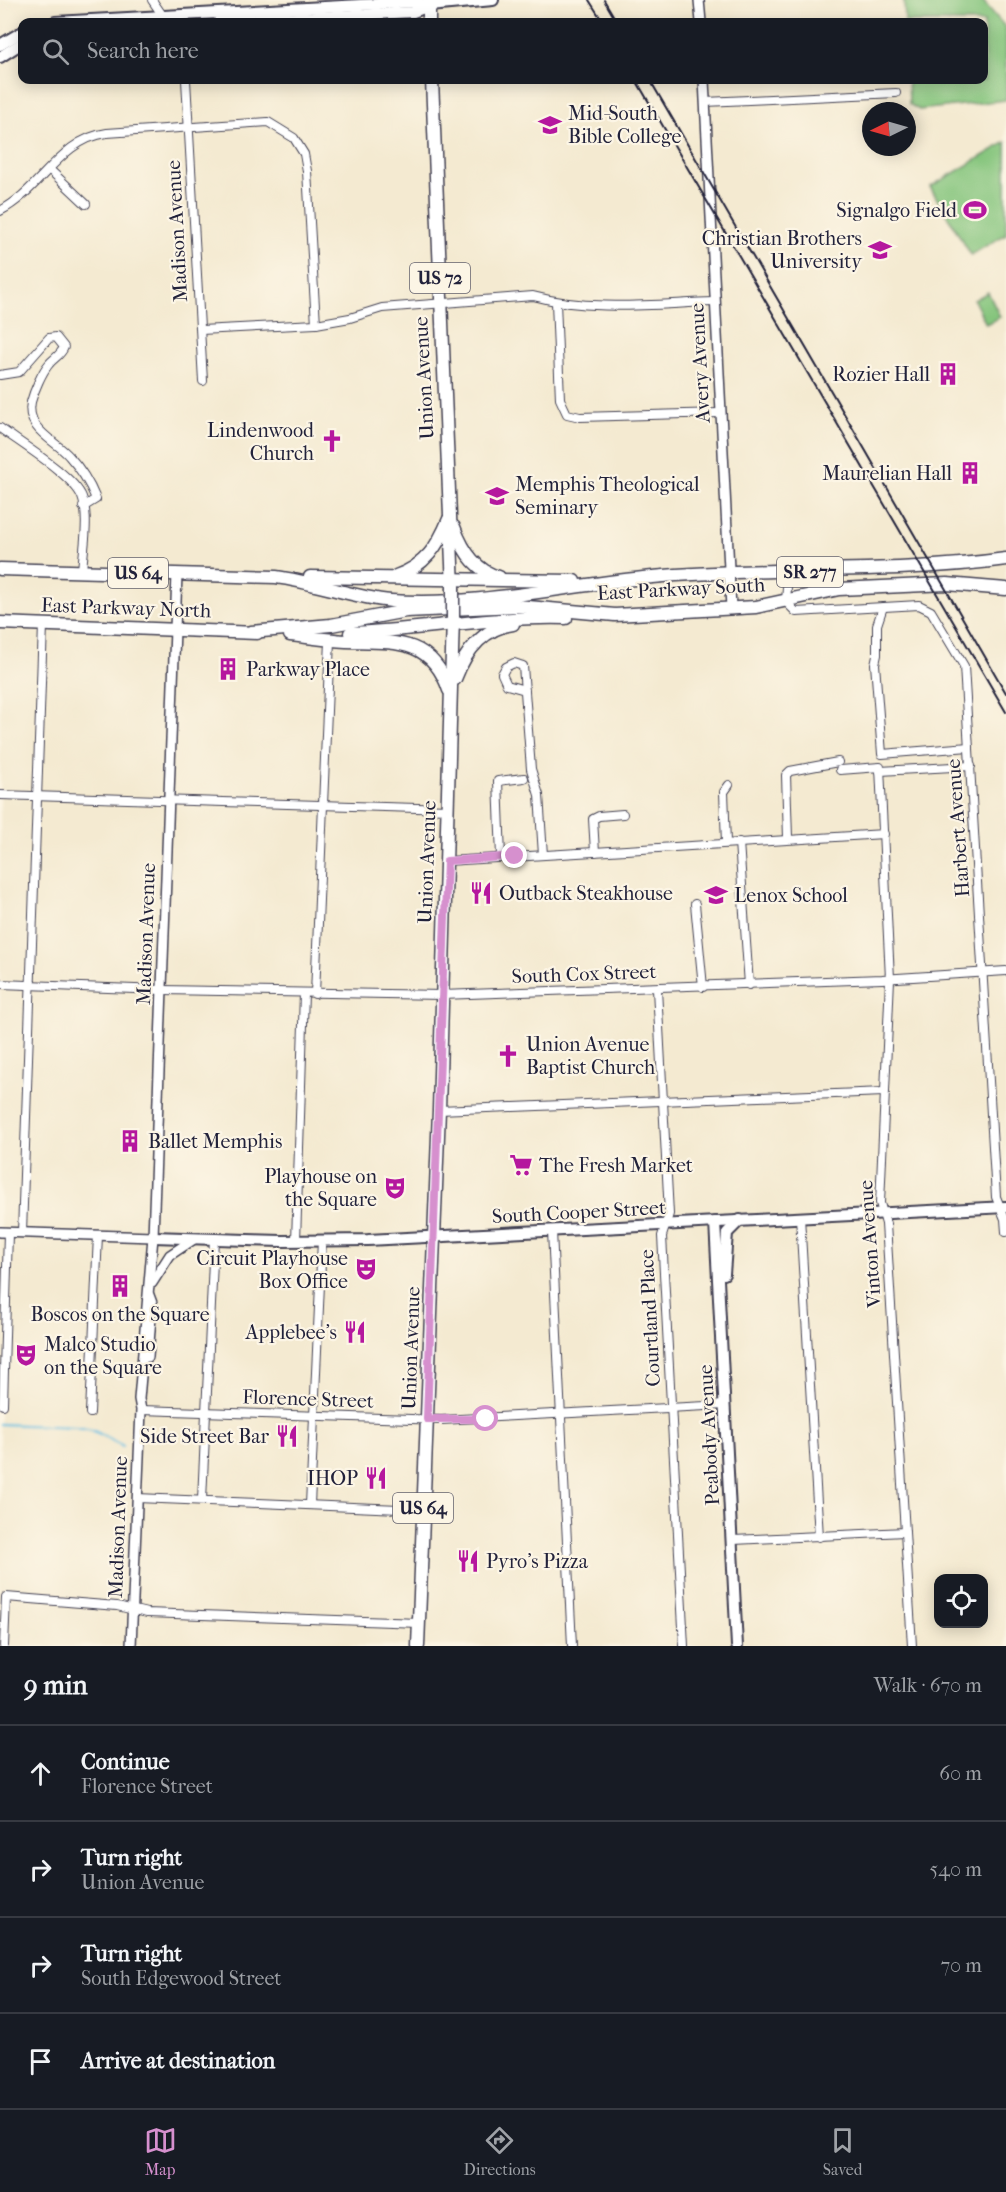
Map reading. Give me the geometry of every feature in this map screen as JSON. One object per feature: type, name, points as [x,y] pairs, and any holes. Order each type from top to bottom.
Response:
[{"type":"main road","points":[[180,18],[415,2],[494,0]]},
{"type":"main road","points":[[296,18],[413,12],[429,3]]},
{"type":"main road","points":[[119,18],[150,18]]},
{"type":"main road","points":[[0,45],[18,34]]},
{"type":"main road","points":[[0,57],[18,46]]},
{"type":"main road","name":"Union Avenue","points":[[418,1646],[435,1237],[453,621],[432,84]]},
{"type":"main road","points":[[391,578],[408,572],[434,550],[450,515]]},
{"type":"main road","points":[[450,515],[458,537],[478,567],[508,580]]},
{"type":"main road","name":"East Parkway South","points":[[276,578],[304,580],[392,601],[516,597],[613,582],[730,572],[788,572],[1006,559]]},
{"type":"main road","name":"East Parkway North","points":[[0,569],[276,578]]},
{"type":"main road","name":"US 64","points":[[276,578],[391,578],[453,584]]},
{"type":"main road","points":[[453,584],[508,580],[613,582]]},
{"type":"main road","name":"East Parkway South","points":[[250,632],[331,625],[406,611],[492,606],[615,615],[731,608],[786,602],[839,589],[947,584],[1006,589]]},
{"type":"main road","points":[[452,691],[459,666],[475,643],[489,632],[502,626],[565,618],[615,615]]},
{"type":"main road","points":[[288,634],[369,632],[453,621],[520,617],[565,618]]},
{"type":"main road","name":"East Parkway North","points":[[0,623],[250,632]]},
{"type":"main road","name":"US 64","points":[[250,632],[330,640],[398,642],[416,647],[430,656],[452,691]]},
{"type":"main road","name":"South Cooper Street","points":[[153,1237],[296,1241],[435,1237],[1004,1207]]},
{"type":"main road","points":[[719,1288],[723,1283],[727,1233],[740,1220]]},
{"type":"main road","name":"Peabody Avenue","points":[[715,1222],[737,1646]]},
{"type":"street","points":[[152,0],[164,18]]},
{"type":"street","points":[[699,0],[701,18]]},
{"type":"street","name":"Madison Avenue","points":[[186,84],[203,381]]},
{"type":"street","name":"Avery Avenue","points":[[704,84],[731,608]]},
{"type":"street","points":[[705,102],[896,93]]},
{"type":"street","points":[[0,211],[20,198],[71,148],[89,137],[268,122],[294,138],[304,154],[316,324]]},
{"type":"street","points":[[50,170],[86,204]]},
{"type":"street","points":[[201,330],[316,324],[350,318],[382,308],[533,296],[556,302],[591,306],[714,302]]},
{"type":"street","points":[[556,302],[560,399],[567,414],[580,417],[720,413]]},
{"type":"street","points":[[0,375],[19,372],[49,338],[56,337],[61,340],[64,347],[62,352],[48,365],[31,401],[31,413],[37,428],[69,456],[92,488],[96,499],[83,507]]},
{"type":"street","points":[[0,428],[65,476],[82,497],[82,572]]},
{"type":"street","points":[[786,602],[788,572]]},
{"type":"street","name":"Madison Avenue","points":[[131,1646],[141,1410],[145,1399],[152,1303],[149,1292],[153,1237],[177,574]]},
{"type":"street","name":"Harbert Avenue","points":[[786,602],[796,612],[919,605],[931,611],[964,666],[996,1197],[1004,1207],[1006,1232]]},
{"type":"street","points":[[883,607],[877,625],[877,655],[874,664],[882,754],[969,747]]},
{"type":"street","points":[[22,1233],[43,625]]},
{"type":"street","points":[[315,993],[330,640]]},
{"type":"street","points":[[525,690],[531,769],[539,795],[543,855]]},
{"type":"street","points":[[788,838],[786,775],[790,771],[839,766],[880,769],[970,766]]},
{"type":"street","name":"Vinton Avenue","points":[[880,769],[890,979],[880,1203],[886,1224],[912,1646]]},
{"type":"street","points":[[501,857],[498,781],[524,778]]},
{"type":"street","points":[[726,843],[724,792],[729,785]]},
{"type":"street","points":[[0,795],[449,809]]},
{"type":"street","points":[[595,852],[593,819],[599,816],[623,814]]},
{"type":"street","points":[[447,861],[788,838],[884,834]]},
{"type":"street","points":[[739,842],[748,985]]},
{"type":"street","points":[[695,904],[703,987]]},
{"type":"street","name":"South Cox Street","points":[[0,984],[162,990],[442,995],[657,989],[890,979],[1006,971]]},
{"type":"street","name":"Courtland Place","points":[[657,989],[669,1214],[662,1236],[684,1646]]},
{"type":"street","points":[[296,1241],[304,993]]},
{"type":"street","points":[[439,1110],[884,1092]]},
{"type":"street","points":[[800,1217],[819,1537]]},
{"type":"street","points":[[552,1231],[572,1646]]},
{"type":"street","points":[[3,1405],[4,1233],[153,1237]]},
{"type":"street","points":[[90,1413],[98,1234]]},
{"type":"street","points":[[149,1292],[170,1255],[194,1239]]},
{"type":"street","points":[[202,1500],[214,1239]]},
{"type":"street","points":[[310,1505],[322,1240]]},
{"type":"street","name":"Florence Street","points":[[141,1410],[427,1419],[560,1415],[725,1405]]},
{"type":"street","points":[[137,1498],[423,1510]]},
{"type":"street","points":[[733,1540],[905,1532]]},
{"type":"street","points":[[4,1646],[2,1631],[6,1597],[156,1613],[419,1623]]},
{"type":"green space","points":[[904,0],[982,0],[1006,28],[1006,100],[919,110],[916,108],[916,102],[909,102],[908,84],[988,84],[988,18],[905,18]]},
{"type":"green space","name":"Signalgo Field","points":[[1006,142],[1006,234],[971,255],[930,187]]},
{"type":"green space","points":[[988,292],[1000,317],[986,324],[974,300]]},
{"type":"waterway","points":[[0,1424],[76,1427],[92,1430],[123,1446]]},
{"type":"railway","points":[[589,0],[600,18]]},
{"type":"railway","points":[[604,0],[615,18]]},
{"type":"railway","points":[[638,84],[1006,712]]},
{"type":"railway","points":[[652,84],[1006,693]]},
{"type":"place","name":"Mid-South Bible College","points":[[550,125]]},
{"type":"place","name":"Signalgo Field","points":[[975,210]]},
{"type":"place","name":"Christian Brothers University","points":[[880,250]]},
{"type":"place","name":"Rozier Hall","points":[[948,374]]},
{"type":"place","name":"Lindenwood Church","points":[[332,441]]},
{"type":"place","name":"Maurelian Hall","points":[[970,473]]},
{"type":"place","name":"Memphis Theological Seminary","points":[[497,496]]},
{"type":"place","name":"Parkway Place","points":[[228,669]]},
{"type":"place","name":"Outback Steakhouse","points":[[481,893]]},
{"type":"place","name":"Lenox School","points":[[716,895]]},
{"type":"place","name":"Union Avenue Baptist Church","points":[[508,1056]]},
{"type":"place","name":"Ballet Memphis","points":[[130,1141]]},
{"type":"place","name":"The Fresh Market","points":[[521,1165]]},
{"type":"place","name":"Playhouse on the Square","points":[[395,1188]]},
{"type":"place","name":"Circuit Playhouse Box Office","points":[[366,1269]]},
{"type":"place","name":"Boscos on the Square","points":[[120,1286]]},
{"type":"place","name":"Applebee's","points":[[355,1332]]},
{"type":"place","name":"Malco Studio on the Square","points":[[26,1355]]},
{"type":"place","name":"Side Street Bar","points":[[287,1436]]},
{"type":"place","name":"IHOP","points":[[376,1478]]},
{"type":"place","name":"Pyro's Pizza","points":[[468,1561]]},
{"type":"route","points":[[486,1419],[427,1419],[447,861],[515,856]]}]
